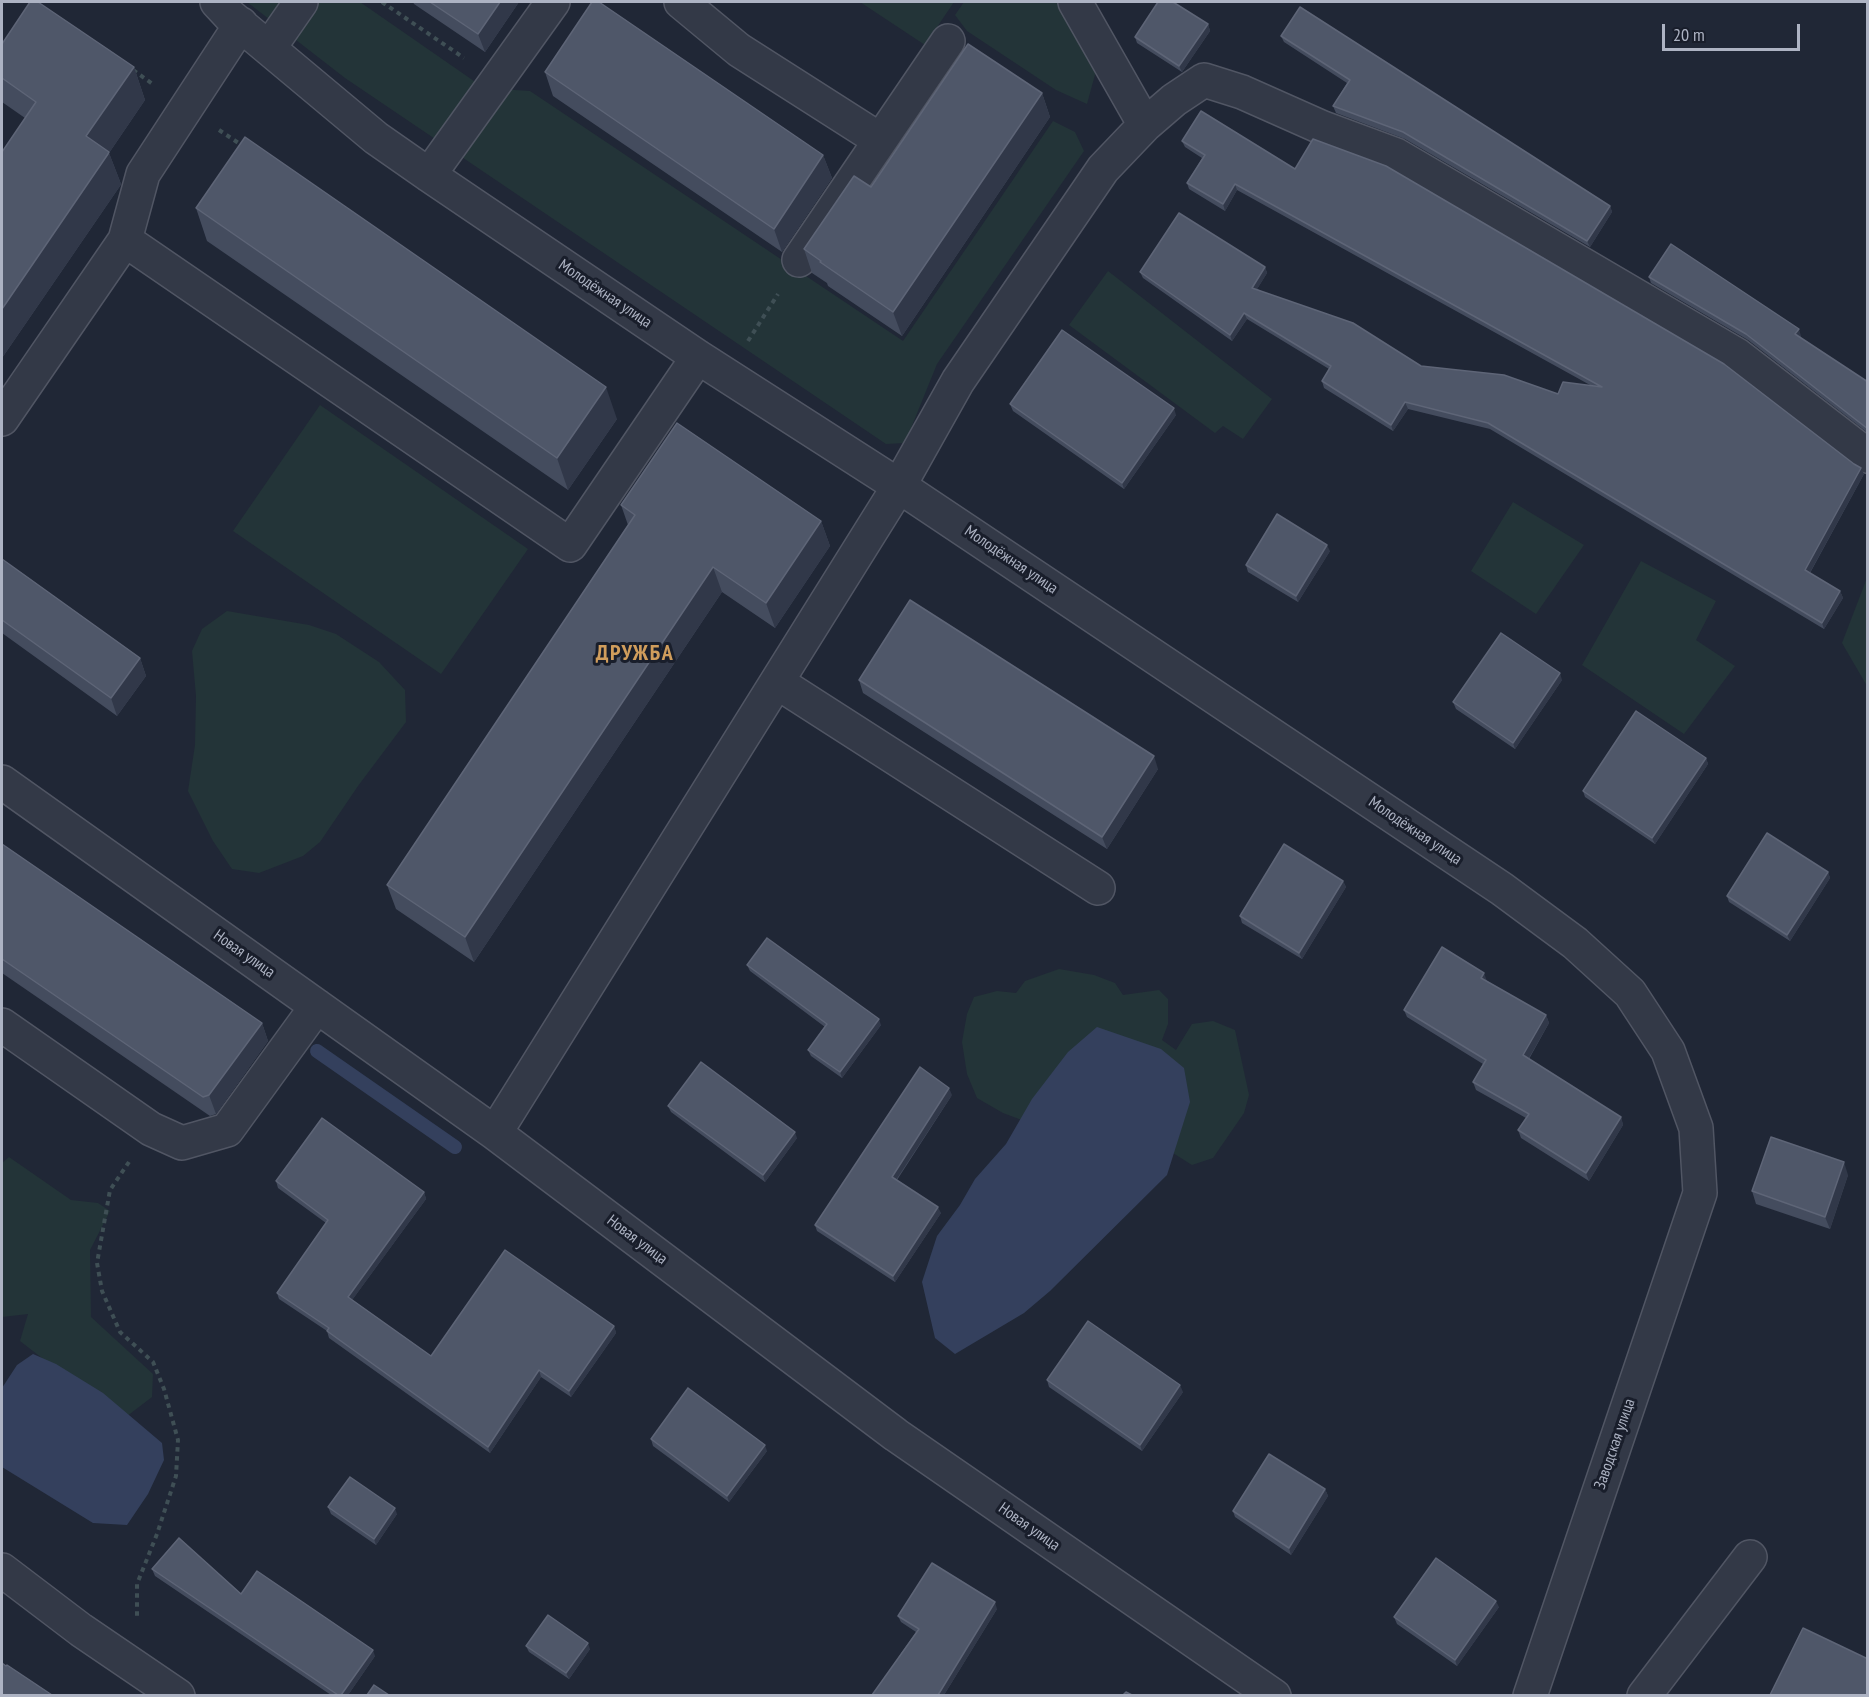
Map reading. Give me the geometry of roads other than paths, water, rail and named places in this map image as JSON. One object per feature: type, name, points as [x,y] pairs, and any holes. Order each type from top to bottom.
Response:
[{"type":"street","name":"Молодёжная улица","points":[[217,2],[376,138],[429,175],[698,357],[899,486],[1492,882],[1575,943],[1630,993],[1668,1051],[1696,1128],[1700,1193]]},
{"type":"street","points":[[269,48],[301,2]]},
{"type":"street","points":[[429,175],[553,2]]},
{"type":"street","points":[[681,2],[739,50],[880,140]]},
{"type":"street","points":[[1075,2],[1145,125]]},
{"type":"street","points":[[2,419],[126,240],[143,174],[241,24]]},
{"type":"street","points":[[799,260],[948,41]]},
{"type":"street","points":[[495,1133],[899,486],[958,381],[1103,169],[1145,125],[1174,100],[1204,80],[1242,92],[1323,128],[1396,154],[1737,355],[1868,456]]},
{"type":"street","points":[[126,240],[570,545],[698,357]]},
{"type":"street","points":[[777,682],[1098,888]]},
{"type":"street","name":"Новая улица","points":[[2,782],[495,1133],[896,1435],[1274,1695]]},
{"type":"street","points":[[2,1025],[151,1129],[182,1143],[227,1130],[316,1006]]},
{"type":"street","name":"Заводская улица","points":[[1530,1695],[1700,1193]]},
{"type":"street","points":[[1644,1695],[1750,1557]]},
{"type":"street","points":[[2,1570],[81,1630],[178,1695]]},
{"type":"water","points":[[1097,1027],[1161,1049],[1184,1068],[1190,1102],[1167,1175],[1050,1291],[1024,1313],[955,1354],[935,1338],[922,1282],[937,1236],[960,1205],[975,1179],[1006,1144],[1032,1099],[1068,1052]]},
{"type":"water","points":[[33,1354],[56,1364],[103,1393],[162,1443],[164,1460],[148,1494],[127,1525],[93,1523],[2,1467],[2,1388],[17,1365]]},
{"type":"waterway","points":[[317,1051],[455,1147]]},
{"type":"district","name":"ДРУЖБА","points":[[635,654]]}]
